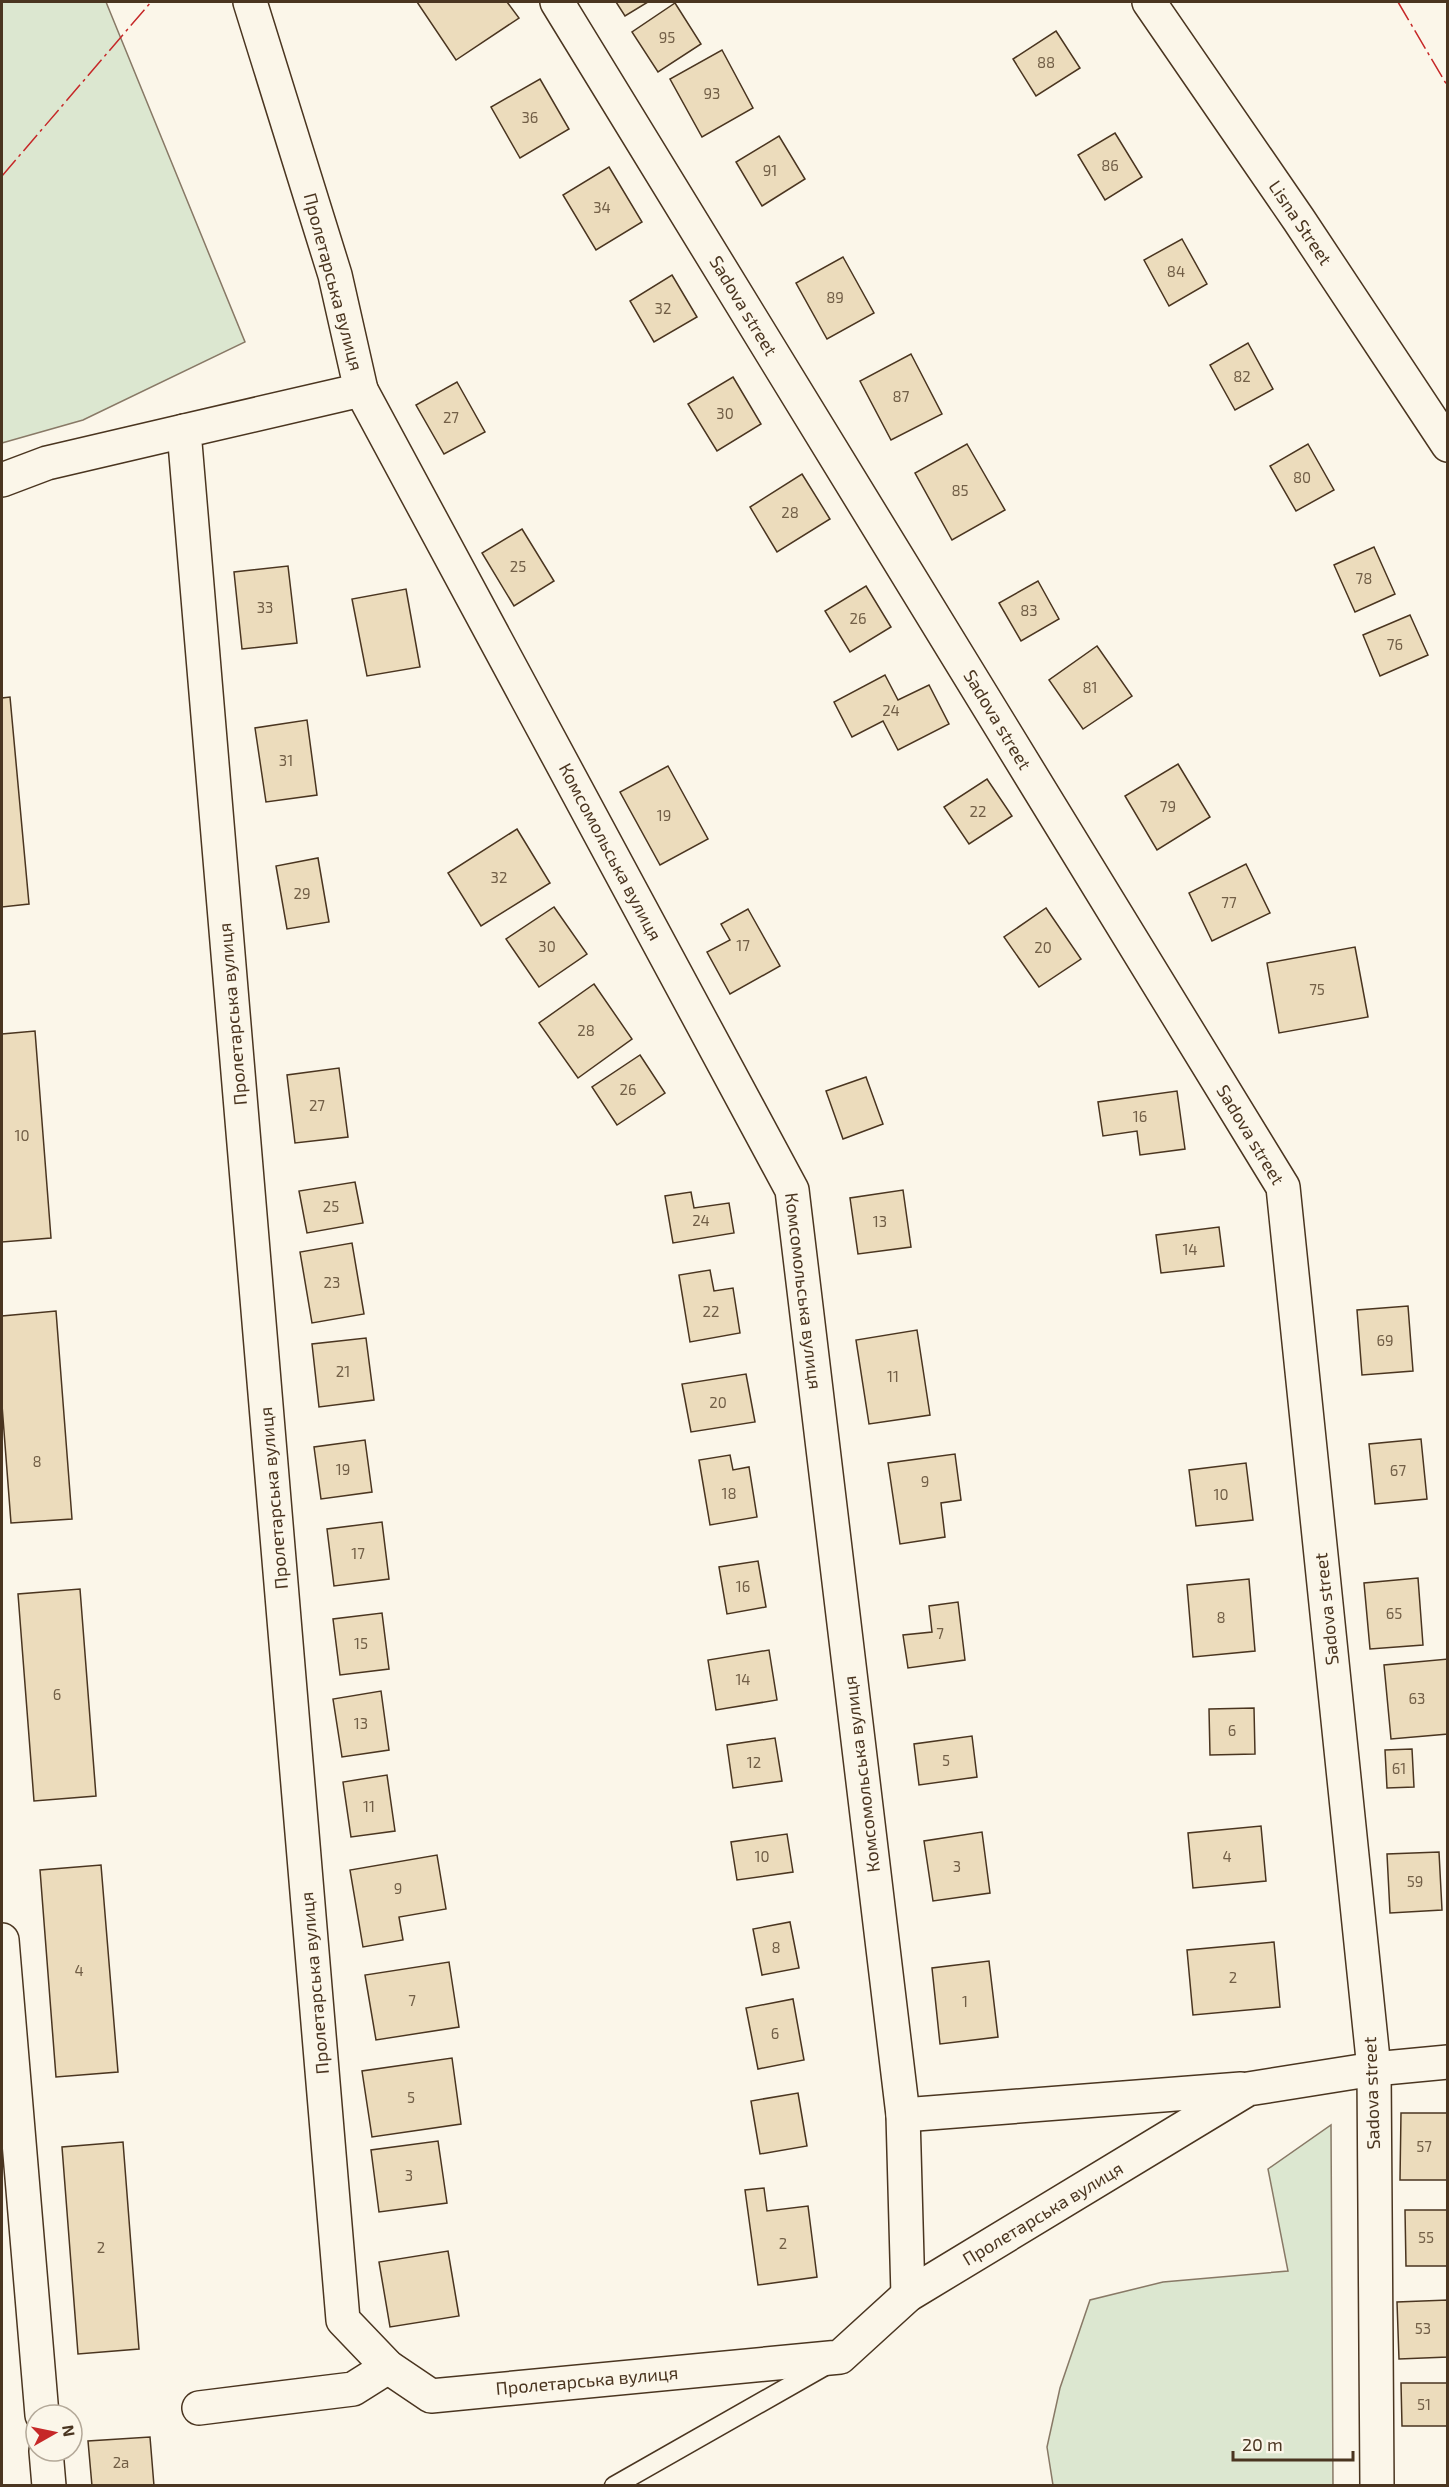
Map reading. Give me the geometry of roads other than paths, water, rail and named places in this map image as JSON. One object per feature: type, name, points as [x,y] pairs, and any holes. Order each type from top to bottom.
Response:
[{"type":"street","name":"Пролетарська вулиця","points":[[2,480],[47,463],[361,390],[335,275],[250,2]]},
{"type":"street","name":"Sadova street","points":[[557,2],[1283,1187],[1374,2069],[1377,2486]]},
{"type":"street","name":"Lisna Street","points":[[1149,2],[1299,220],[1448,445]]},
{"type":"street","name":"Комсомольська вулиця","points":[[361,390],[792,1190],[903,2115],[908,2295]]},
{"type":"street","name":"Пролетарська вулиця","points":[[184,431],[343,2320],[388,2367],[432,2396],[840,2357],[908,2295],[1248,2089],[1374,2069],[1448,2062]]},
{"type":"street","points":[[2,1940],[41,2403]]},
{"type":"street","points":[[903,2115],[1248,2089]]},
{"type":"street","points":[[199,2408],[352,2389],[388,2367]]},
{"type":"street","points":[[47,2463],[48,2486]]},
{"type":"lane","points":[[614,2486],[840,2357]]}]
